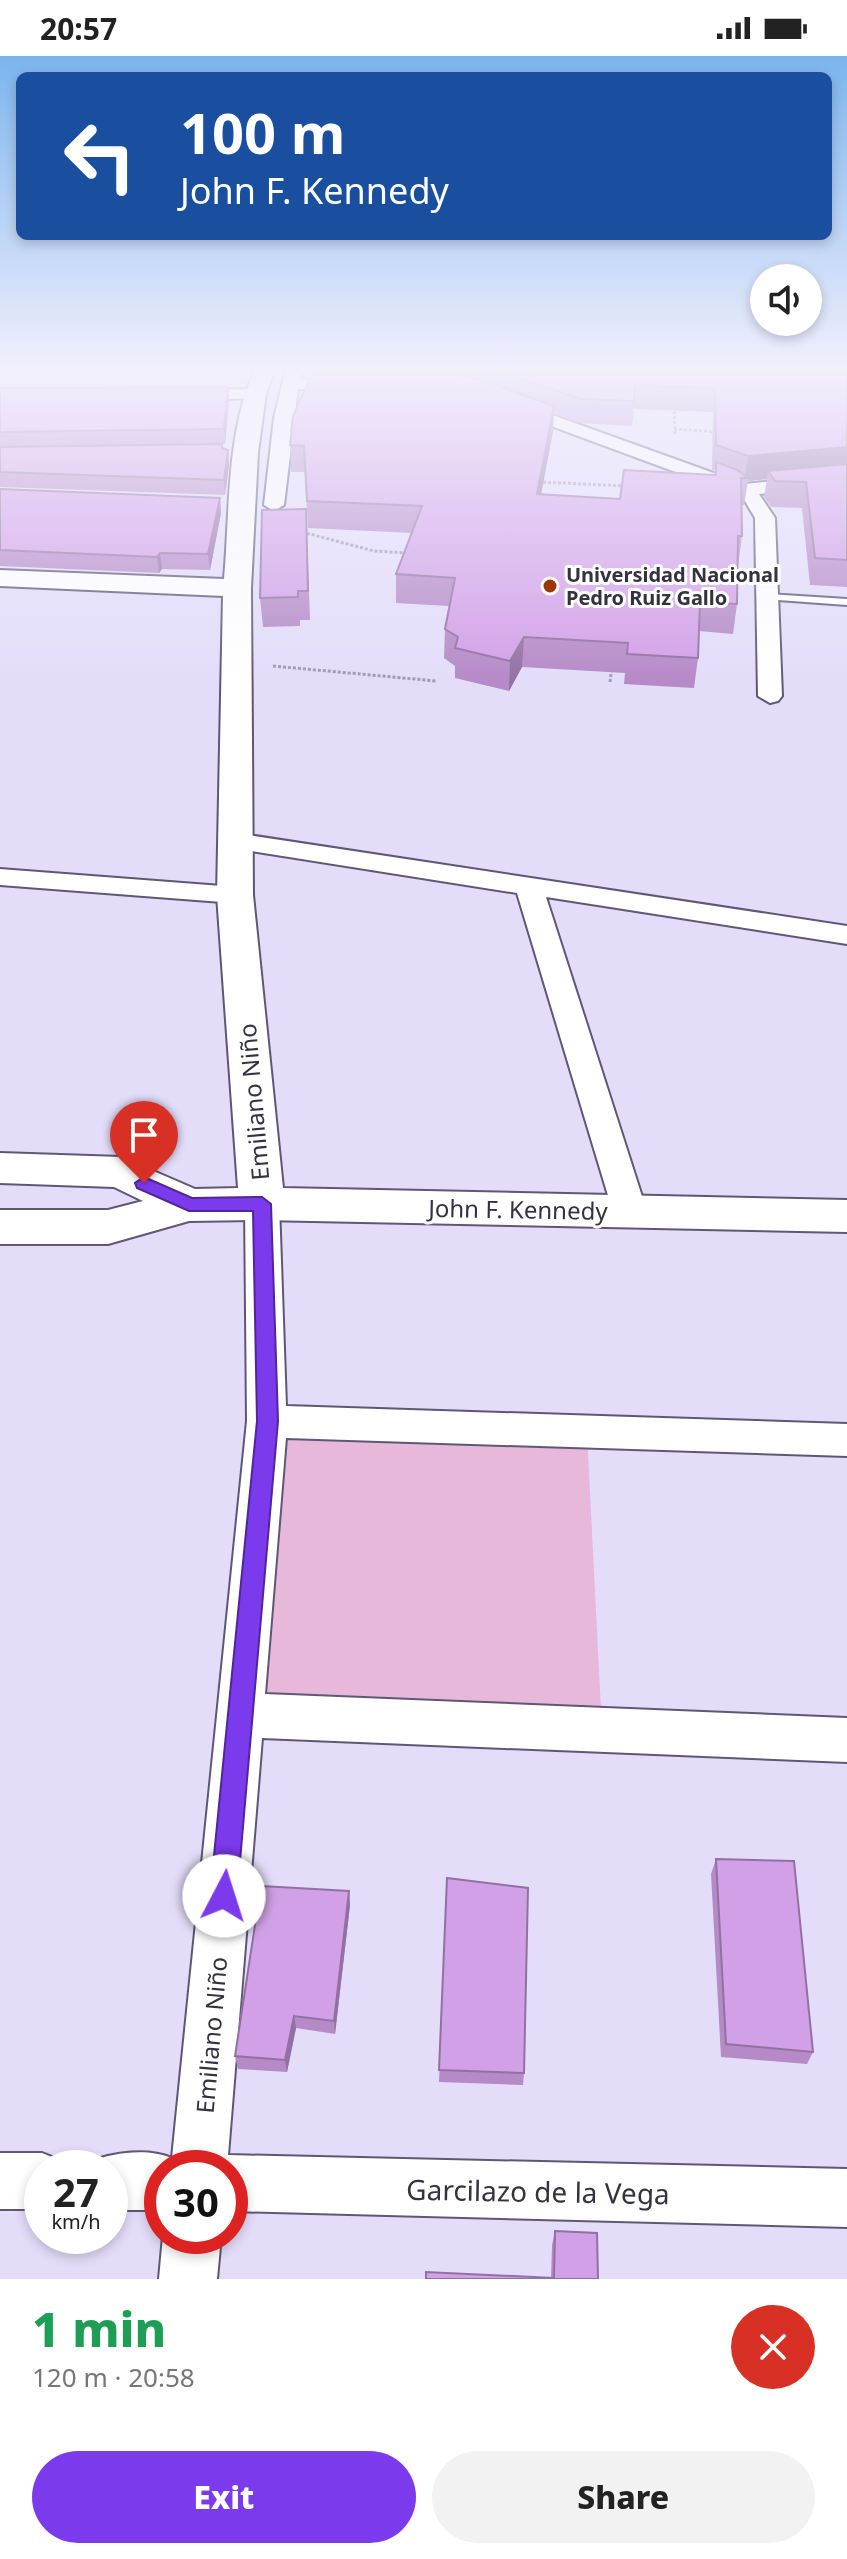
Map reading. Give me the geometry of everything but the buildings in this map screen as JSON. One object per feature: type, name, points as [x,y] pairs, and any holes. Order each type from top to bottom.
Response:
[{"type":"main road","name":"Emiliano Niño","points":[[244,476],[250,505],[236,596],[235,895],[262,1204]]},
{"type":"main road","points":[[0,578],[236,596]]},
{"type":"main road","points":[[0,592],[236,596]]},
{"type":"main road","name":"John F. Kennedy","points":[[0,1168],[121,1172],[189,1205]]},
{"type":"main road","name":"John F. Kennedy","points":[[0,1227],[108,1227],[189,1205],[262,1204],[847,1216]]},
{"type":"street","points":[[250,505],[261,476]]},
{"type":"street","points":[[701,476],[742,490],[752,497],[765,518],[770,696]]},
{"type":"street","points":[[742,490],[847,480]]},
{"type":"street","points":[[235,841],[847,935]]},
{"type":"street","points":[[0,877],[235,895]]},
{"type":"street","points":[[529,886],[630,1212]]},
{"type":"street","name":"Emiliano Niño","points":[[201,2150],[267,1421],[262,1204]]},
{"type":"street","points":[[267,1421],[847,1440]]},
{"type":"street","points":[[240,1715],[847,1740]]},
{"type":"street","points":[[0,2181],[24,2181]]},
{"type":"street","name":"Garcilazo de la Vega","points":[[248,2183],[847,2198]]},
{"type":"street","points":[[188,2279],[190,2254]]},
{"type":"lane","points":[[768,597],[847,602]]},
{"type":"path","points":[[527,481],[665,488],[673,476]]},
{"type":"path","points":[[250,505],[290,529],[374,551],[419,554]]},
{"type":"path","points":[[610,682],[614,651]]},
{"type":"path","points":[[269,666],[436,681]]},
{"type":"shaded area","points":[[267,1421],[587,1433],[602,1730],[240,1715]]},
{"type":"place","name":"Universidad Nacional Pedro Ruiz Gallo","points":[[550,586]]},
{"type":"route","points":[[144,1183],[189,1205],[262,1204],[267,1421],[224,1896]]}]
